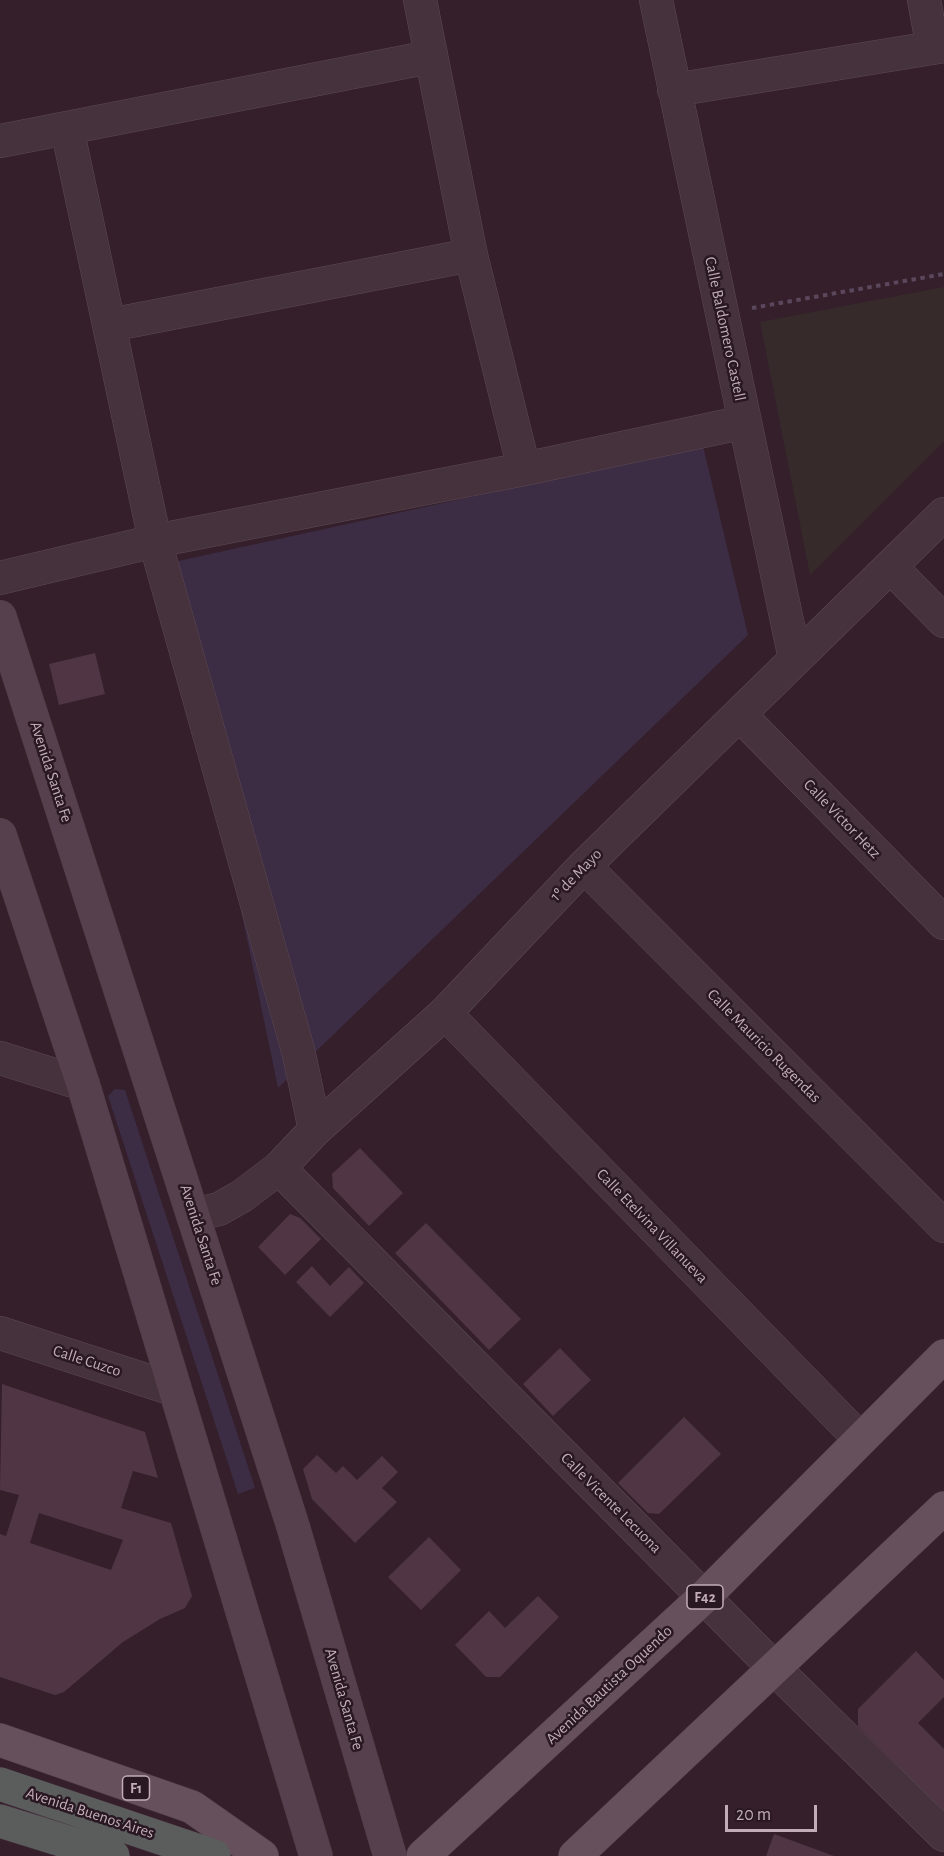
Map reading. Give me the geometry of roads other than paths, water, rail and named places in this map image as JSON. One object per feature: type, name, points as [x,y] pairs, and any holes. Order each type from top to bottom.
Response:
[{"type":"highway","name":"Avenida Buenos Aires","points":[[0,1784],[214,1856]]},
{"type":"highway","name":"Avenida Buenos Aires","points":[[0,1821],[113,1856]]},
{"type":"main road","name":"Avenida Santa Fe","points":[[0,617],[292,1524],[390,1856]]},
{"type":"main road","points":[[0,835],[83,1084],[173,1389],[316,1856]]},
{"type":"main road","name":"Avenida Bautista Oquendo","points":[[423,1856],[704,1597],[944,1356]]},
{"type":"main road","points":[[575,1856],[942,1515]]},
{"type":"main road","name":"F1","points":[[0,1740],[192,1807],[262,1856]]},
{"type":"street","points":[[420,0],[471,255],[524,469]]},
{"type":"street","name":"Calle Baldomero Castell","points":[[656,0],[795,658]]},
{"type":"street","points":[[674,90],[939,47],[924,0]]},
{"type":"street","points":[[0,141],[430,57]]},
{"type":"street","points":[[68,128],[155,541],[299,1054],[315,1130]]},
{"type":"street","points":[[110,326],[471,255]]},
{"type":"street","points":[[0,578],[155,541],[524,469],[745,422]]},
{"type":"street","name":"1º de Mayo","points":[[194,1215],[219,1209],[242,1196],[279,1168],[315,1130],[445,1013],[584,866],[944,514]]},
{"type":"street","points":[[891,567],[944,621]]},
{"type":"street","name":"Calle Víctor Hetz","points":[[740,715],[944,923]]},
{"type":"street","name":"Calle Mauricio Rugendas","points":[[584,866],[944,1226]]},
{"type":"street","name":"Calle Etelvina Villanueva","points":[[445,1013],[860,1439]]},
{"type":"street","points":[[0,1058],[83,1084]]},
{"type":"street","name":"Calle Vicente Lecuona","points":[[279,1168],[775,1669],[944,1835]]},
{"type":"street","name":"Calle Cuzco","points":[[0,1333],[173,1389]]}]
